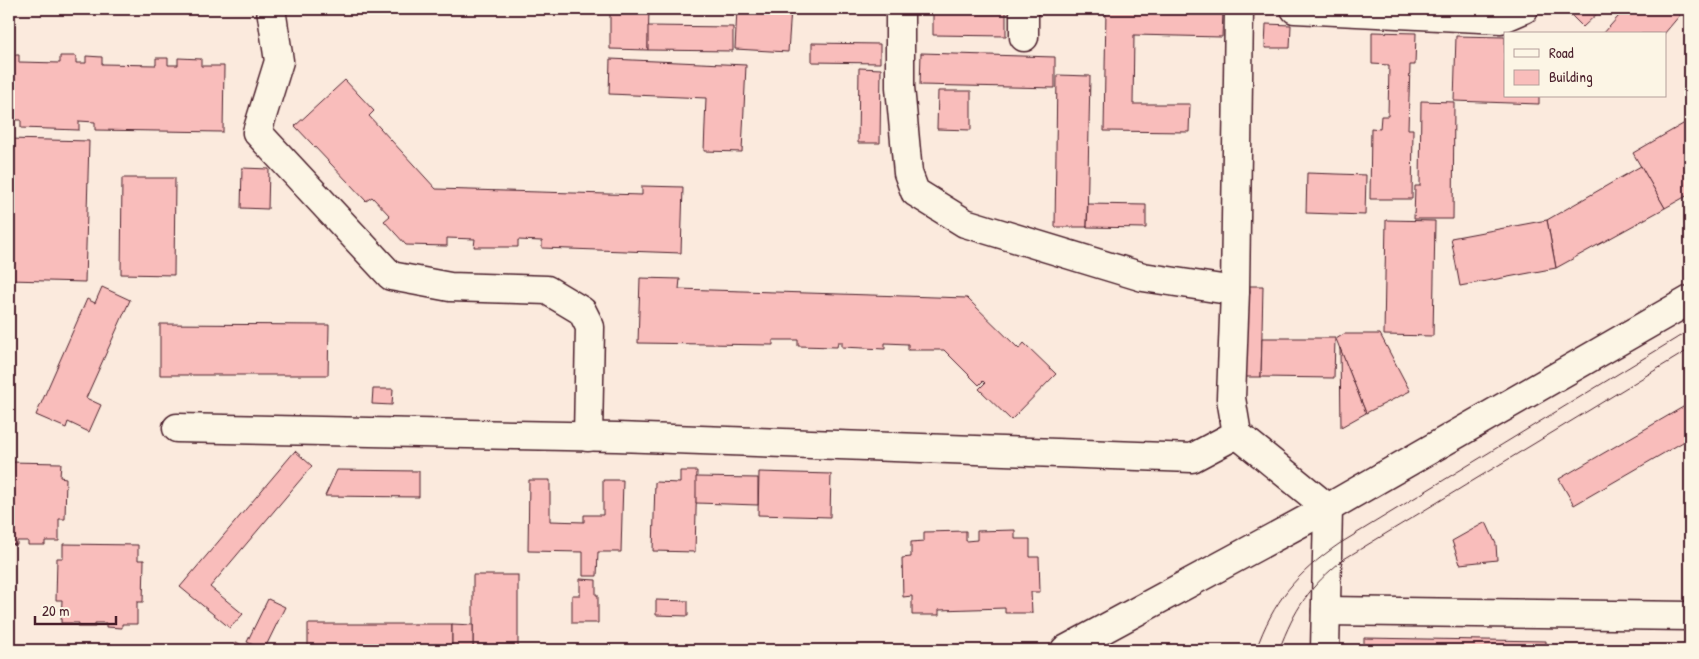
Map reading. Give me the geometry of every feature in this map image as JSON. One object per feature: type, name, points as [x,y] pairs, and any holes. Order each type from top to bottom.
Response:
[{"type":"street","points":[[271,9],[279,62],[257,132],[391,276],[450,287],[547,290],[582,311],[590,327],[588,437]]},
{"type":"street","points":[[900,9],[900,86],[908,174],[915,192],[965,223],[1143,277],[1235,291]]},
{"type":"street","points":[[1024,9],[1024,37]]},
{"type":"street","points":[[1239,9],[1235,291],[1231,398],[1237,434],[1328,508]]},
{"type":"street","points":[[1295,9],[1501,19],[1524,9]]},
{"type":"street","points":[[1065,650],[1328,508],[1690,300]]},
{"type":"street","points":[[176,428],[588,437],[1192,458],[1237,434]]},
{"type":"street","points":[[1325,650],[1328,508]]},
{"type":"street","points":[[1326,611],[1690,616]]},
{"type":"building","points":[[610,9],[649,9],[648,50],[610,49]]},
{"type":"building","points":[[737,9],[791,9],[788,52],[735,49]]},
{"type":"building","points":[[933,9],[1006,9],[1006,36],[933,35]]},
{"type":"building","points":[[1031,9],[1062,9],[1062,13],[1031,12]]},
{"type":"building","points":[[1106,9],[1223,11],[1222,37],[1134,35],[1133,104],[1190,104],[1189,132],[1104,131]]},
{"type":"building","points":[[1565,9],[1602,9],[1583,27]]},
{"type":"building","points":[[1625,9],[1685,9],[1666,32],[1605,32]]},
{"type":"building","points":[[1266,24],[1291,25],[1290,48],[1265,48]]},
{"type":"building","points":[[648,26],[733,27],[733,51],[648,50]]},
{"type":"building","points":[[1372,32],[1416,33],[1415,65],[1410,65],[1408,129],[1413,129],[1412,199],[1370,199],[1371,128],[1380,129],[1381,116],[1388,116],[1389,65],[1372,64]]},
{"type":"building","points":[[1456,36],[1504,37],[1504,98],[1539,98],[1539,104],[1454,101]]},
{"type":"building","points":[[812,43],[880,44],[880,63],[812,62]]},
{"type":"building","points":[[921,53],[1055,57],[1055,88],[920,85]]},
{"type":"building","points":[[9,55],[19,55],[19,62],[60,63],[60,56],[76,56],[76,63],[86,63],[86,56],[102,57],[102,64],[156,65],[156,58],[168,58],[168,65],[178,65],[178,58],[201,59],[201,66],[224,66],[223,132],[95,130],[95,122],[79,121],[79,130],[21,128],[21,120],[9,120]]},
{"type":"building","points":[[610,59],[746,65],[742,152],[704,151],[706,98],[609,94]]},
{"type":"building","points":[[859,68],[881,69],[880,143],[858,143]]},
{"type":"building","points":[[1057,75],[1090,76],[1087,227],[1055,227]]},
{"type":"building","points":[[345,80],[374,111],[369,116],[436,189],[642,195],[642,186],[683,187],[681,253],[542,248],[542,241],[518,240],[518,247],[474,247],[475,239],[447,238],[447,246],[406,245],[384,221],[390,216],[372,197],[366,201],[295,126]]},
{"type":"building","points":[[938,91],[971,91],[971,130],[937,129]]},
{"type":"building","points":[[1421,101],[1454,102],[1453,219],[1414,219],[1415,186],[1420,186]]},
{"type":"building","points":[[1690,120],[1690,194],[1665,208],[1633,153]]},
{"type":"building","points":[[9,139],[89,141],[85,282],[9,280]]},
{"type":"building","points":[[1641,166],[1665,208],[1556,268],[1547,220]]},
{"type":"building","points":[[242,168],[269,169],[268,209],[241,208]]},
{"type":"building","points":[[1307,173],[1366,175],[1365,215],[1306,213]]},
{"type":"building","points":[[122,178],[175,178],[174,275],[121,274]]},
{"type":"building","points":[[1088,204],[1146,205],[1146,228],[1087,227]]},
{"type":"building","points":[[1386,220],[1435,221],[1433,336],[1384,335]]},
{"type":"building","points":[[1547,220],[1556,268],[1460,286],[1451,238]]},
{"type":"building","points":[[640,278],[680,279],[679,289],[967,298],[1019,349],[1024,343],[1056,374],[1011,420],[979,389],[985,383],[983,381],[979,385],[944,350],[908,350],[908,344],[885,343],[885,349],[842,347],[842,342],[838,342],[837,347],[798,346],[798,340],[773,340],[773,345],[638,343]]},
{"type":"building","points":[[1247,286],[1263,286],[1261,377],[1245,377]]},
{"type":"building","points":[[102,287],[130,300],[86,398],[101,405],[89,432],[68,422],[66,428],[36,415],[87,299],[95,303]]},
{"type":"building","points":[[160,324],[329,325],[328,375],[160,375]]},
{"type":"building","points":[[1344,334],[1380,334],[1410,391],[1366,413],[1336,339]]},
{"type":"building","points":[[1262,338],[1335,338],[1334,378],[1261,377]]},
{"type":"building","points":[[1340,348],[1366,413],[1341,427]]},
{"type":"building","points":[[373,389],[393,389],[392,405],[372,404]]},
{"type":"building","points":[[1690,403],[1690,438],[1574,505],[1559,479]]},
{"type":"building","points":[[295,451],[312,466],[210,587],[243,614],[230,628],[180,587]]},
{"type":"building","points":[[9,462],[61,463],[60,477],[66,478],[65,519],[59,519],[59,541],[45,541],[45,545],[28,545],[28,541],[17,541],[17,545],[9,544]]},
{"type":"building","points":[[337,470],[419,471],[419,497],[325,496]]},
{"type":"building","points":[[680,471],[697,471],[695,552],[653,551],[655,482],[680,483]]},
{"type":"building","points":[[759,472],[831,474],[830,517],[758,515]]},
{"type":"building","points":[[696,477],[758,478],[758,505],[696,503]]},
{"type":"building","points":[[529,480],[550,480],[550,521],[584,522],[584,515],[603,515],[603,480],[623,480],[621,552],[598,552],[597,576],[583,576],[583,552],[528,551]]},
{"type":"building","points":[[1486,522],[1496,544],[1497,560],[1460,564],[1452,541]]},
{"type":"building","points":[[1015,530],[1015,539],[1030,539],[1030,557],[1039,557],[1040,592],[1031,592],[1032,613],[1005,613],[1005,608],[939,610],[939,615],[912,615],[912,596],[903,597],[902,558],[911,557],[911,542],[924,541],[924,532],[966,531],[966,541],[977,540],[977,531]]},
{"type":"building","points":[[63,544],[138,545],[138,560],[144,560],[143,602],[137,602],[137,624],[122,624],[122,628],[106,627],[106,623],[95,623],[95,627],[78,627],[79,623],[61,623],[62,600],[56,600],[57,558],[63,558]]},
{"type":"building","points":[[473,575],[518,575],[518,650],[473,650]]},
{"type":"building","points":[[580,579],[596,580],[598,623],[572,623],[572,595],[580,595]]},
{"type":"building","points":[[268,599],[285,607],[264,650],[247,642]]},
{"type":"building","points":[[656,600],[688,601],[688,616],[656,615]]},
{"type":"building","points":[[308,624],[452,624],[452,650],[308,650]]},
{"type":"building","points":[[452,624],[473,625],[473,650],[452,650]]},
{"type":"building","points":[[1364,638],[1546,641],[1546,650],[1364,650]]},
{"type":"building","points":[[236,642],[252,650],[232,650]]},
{"type":"tram line","points":[[1256,650],[1270,617],[1288,590],[1299,577],[1324,555],[1339,544],[1690,330]]},
{"type":"tram line","points":[[1279,650],[1291,622],[1304,599],[1321,579],[1344,559],[1690,349]]}]
